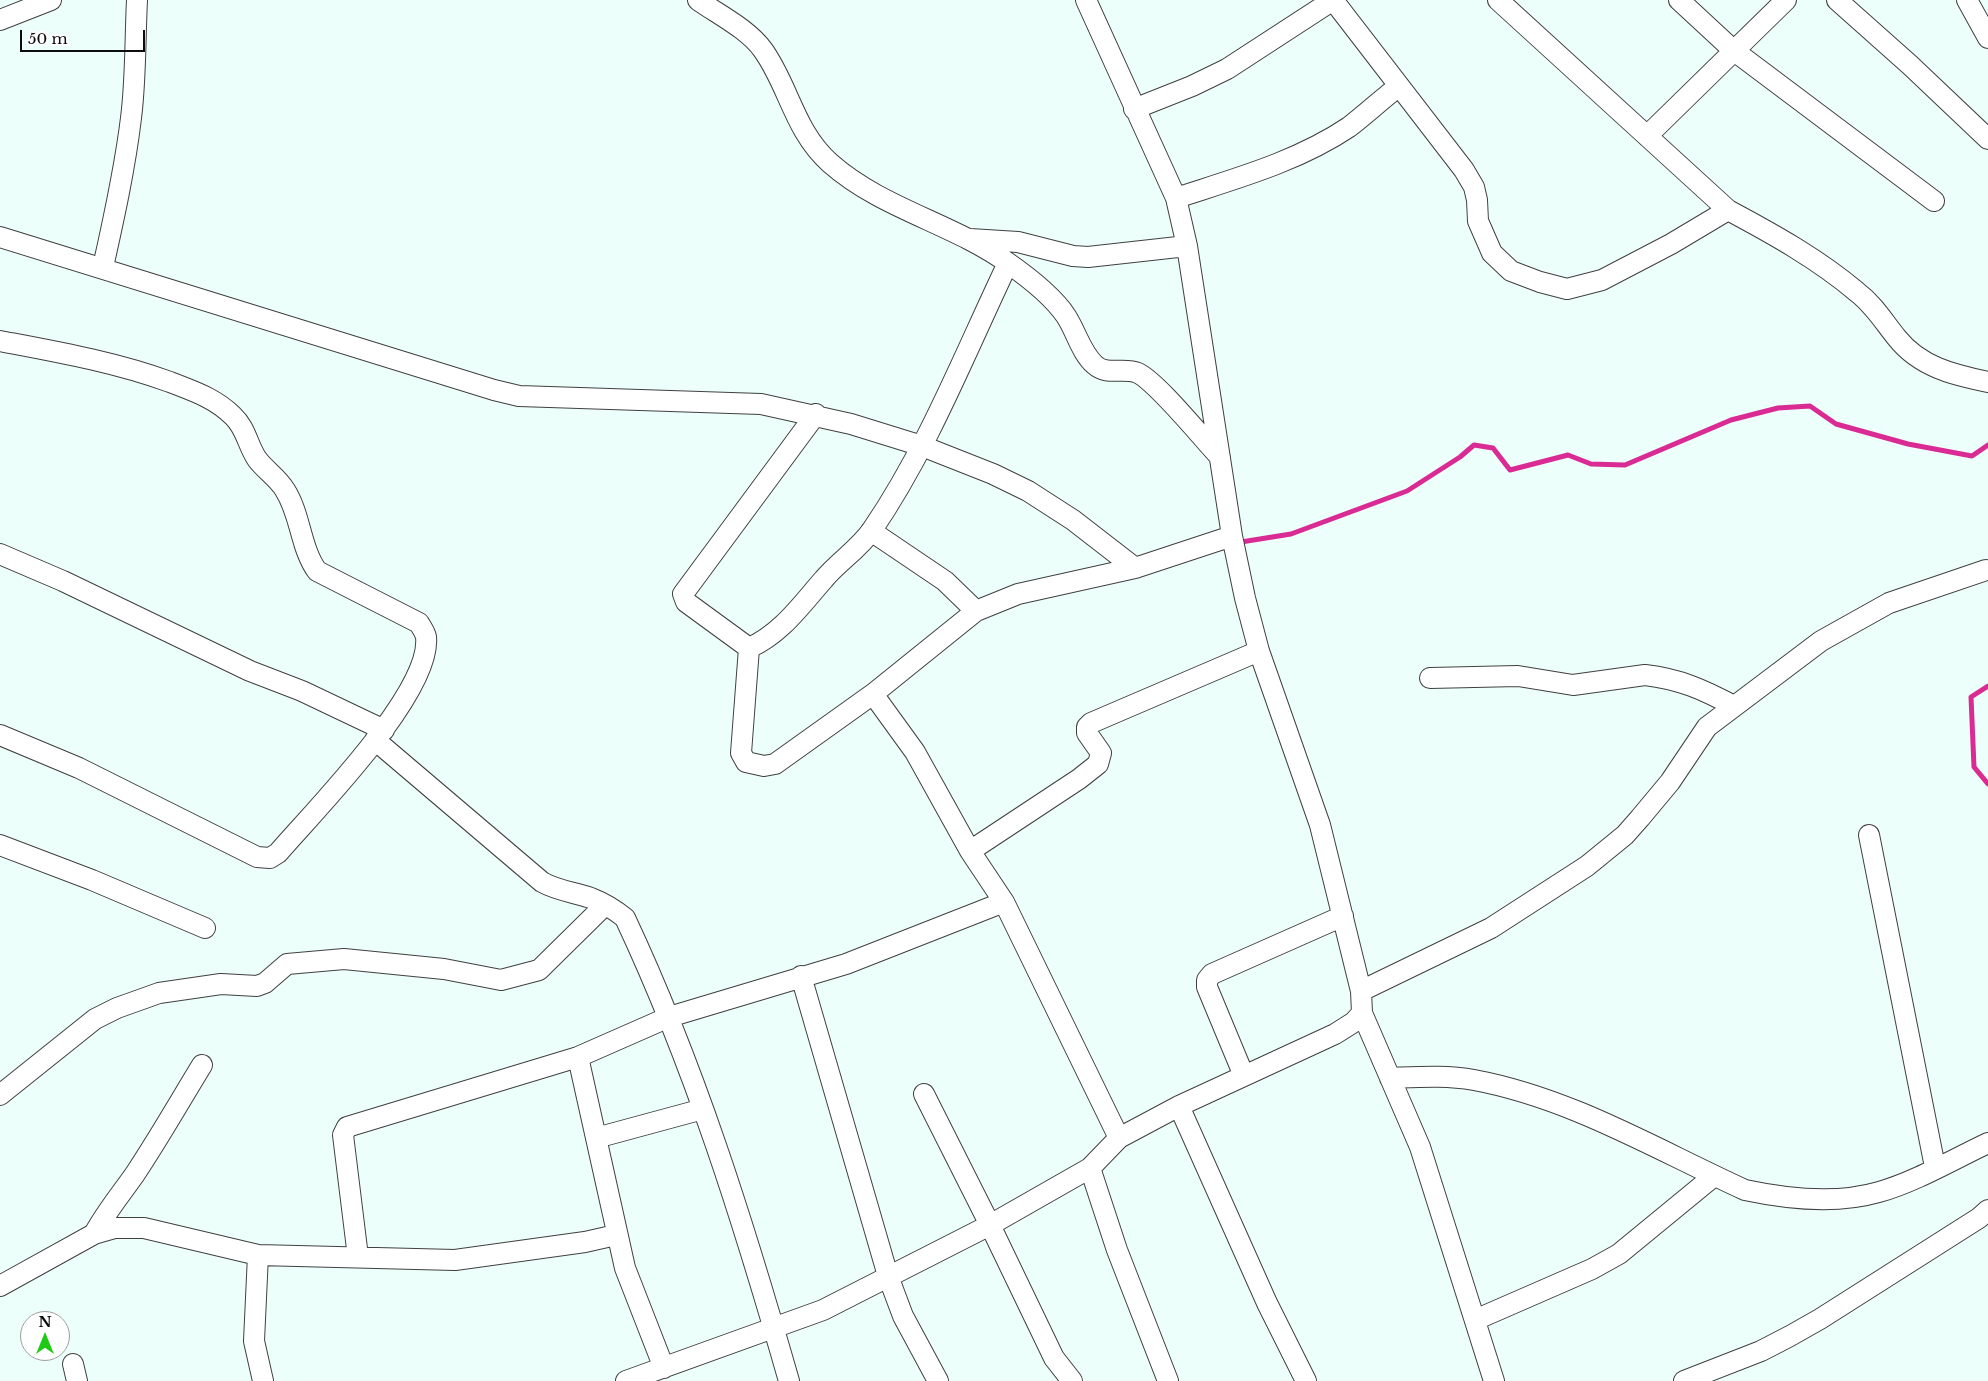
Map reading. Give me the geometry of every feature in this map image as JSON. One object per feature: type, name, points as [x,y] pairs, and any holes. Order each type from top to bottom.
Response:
[{"type":"street","points":[[0,20],[51,0]]},
{"type":"street","points":[[103,267],[123,176],[131,116],[136,63],[137,0]]},
{"type":"street","points":[[698,0],[751,36],[763,50],[772,65],[792,112],[805,133],[829,162],[876,197],[948,228],[1008,263],[1048,296],[1065,314],[1094,364],[1107,371],[1124,370],[1140,374],[1165,397],[1220,457]]},
{"type":"street","points":[[1086,0],[1176,198],[1187,246],[1232,536],[1244,598],[1258,651],[1320,825],[1361,991],[1362,1014],[1420,1147],[1494,1381]]},
{"type":"street","points":[[1134,109],[1192,86],[1227,69],[1333,0],[1464,170],[1474,187],[1478,221],[1492,253],[1511,271],[1540,282],[1567,289],[1602,280],[1671,244],[1728,210]]},
{"type":"street","points":[[1498,0],[1728,210],[1771,233],[1857,291],[1873,306],[1898,340],[1914,355],[1936,369],[1988,382]]},
{"type":"street","points":[[1679,0],[1733,50],[1934,201]]},
{"type":"street","points":[[1647,136],[1786,0]]},
{"type":"street","points":[[1837,0],[1910,65],[1988,139]]},
{"type":"street","points":[[1967,0],[1988,38]]},
{"type":"street","points":[[1176,198],[1244,176],[1298,154],[1348,127],[1399,86]]},
{"type":"street","points":[[0,237],[103,267],[494,390],[519,396],[761,404],[816,414],[922,446],[993,474],[1028,491],[1073,520],[1135,568]]},
{"type":"street","points":[[968,238],[1018,242],[1073,256],[1088,257],[1187,246]]},
{"type":"street","points":[[749,648],[766,640],[778,630],[838,563],[871,531],[922,446],[1008,263]]},
{"type":"street","points":[[0,341],[88,357],[145,373],[208,396],[234,417],[246,435],[257,460],[285,490],[296,513],[311,562],[317,571],[419,623],[426,635],[421,669],[406,698],[380,735],[278,854],[270,858],[257,857],[79,768],[0,735]]},
{"type":"street","points":[[749,648],[686,602],[683,594],[710,561],[816,414]]},
{"type":"street","points":[[871,531],[945,581],[976,611]]},
{"type":"street","points":[[749,648],[741,753],[746,762],[753,765],[775,764],[874,694],[976,611],[1018,594],[1135,568],[1232,536]]},
{"type":"street","points":[[0,554],[63,581],[250,671],[302,691],[380,735],[542,882],[555,890],[591,898],[625,918],[669,1017],[703,1109],[751,1248],[789,1381]]},
{"type":"street","points":[[1361,991],[1491,928],[1587,866],[1626,834],[1670,782],[1707,727],[1800,655],[1869,612],[1889,603],[1986,570]]},
{"type":"street","points":[[970,851],[1079,780],[1098,764],[1101,753],[1087,733],[1087,727],[1091,723],[1258,651]]},
{"type":"street","points":[[1430,678],[1506,676],[1534,678],[1573,685],[1650,676],[1692,684],[1734,706]]},
{"type":"street","points":[[874,694],[914,752],[970,851],[1004,902],[1119,1138]]},
{"type":"street","points":[[1869,834],[1935,1167]]},
{"type":"street","points":[[0,846],[92,880],[205,928]]},
{"type":"street","points":[[358,1257],[343,1135],[347,1127],[578,1057],[669,1017],[846,964],[1004,902]]},
{"type":"street","points":[[0,1095],[95,1019],[146,996],[221,984],[257,986],[265,983],[287,964],[344,959],[444,969],[501,980],[508,979],[539,970],[604,905]]},
{"type":"street","points":[[1244,1076],[1207,987],[1207,980],[1212,974],[1343,916]]},
{"type":"street","points":[[801,976],[888,1276],[903,1316],[938,1381]]},
{"type":"street","points":[[626,1381],[655,1374],[822,1310],[990,1225],[1090,1168],[1119,1138],[1179,1106],[1335,1034],[1354,1022],[1362,1014]]},
{"type":"street","points":[[578,1057],[616,1235],[655,1374]]},
{"type":"street","points":[[94,1234],[107,1210],[134,1175],[163,1131],[202,1065]]},
{"type":"street","points":[[1390,1078],[1446,1077],[1473,1080],[1524,1092],[1599,1120],[1745,1190],[1766,1195],[1840,1197],[1878,1193],[1988,1143]]},
{"type":"street","points":[[924,1094],[1054,1358],[1072,1381]]},
{"type":"street","points":[[1179,1106],[1267,1302],[1306,1381]]},
{"type":"street","points":[[596,1138],[703,1109]]},
{"type":"street","points":[[1090,1168],[1126,1272],[1168,1381]]},
{"type":"street","points":[[1475,1320],[1592,1270],[1619,1254],[1714,1176]]},
{"type":"street","points":[[1684,1381],[1761,1351],[1820,1319],[1968,1225],[1988,1210]]},
{"type":"street","points":[[0,1286],[94,1234],[115,1228],[134,1227],[258,1255],[455,1260],[585,1242],[616,1235]]},
{"type":"street","points":[[258,1255],[254,1341],[263,1381]]},
{"type":"waterway","points":[[1241,542],[1291,534],[1407,491],[1460,457],[1474,445],[1493,448],[1510,470],[1568,455],[1591,464],[1625,465],[1731,420],[1778,408],[1810,406],[1836,424],[1908,444],[1972,456],[1988,445]]},
{"type":"waterway","points":[[1988,686],[1971,697],[1974,767],[1988,784]]}]
